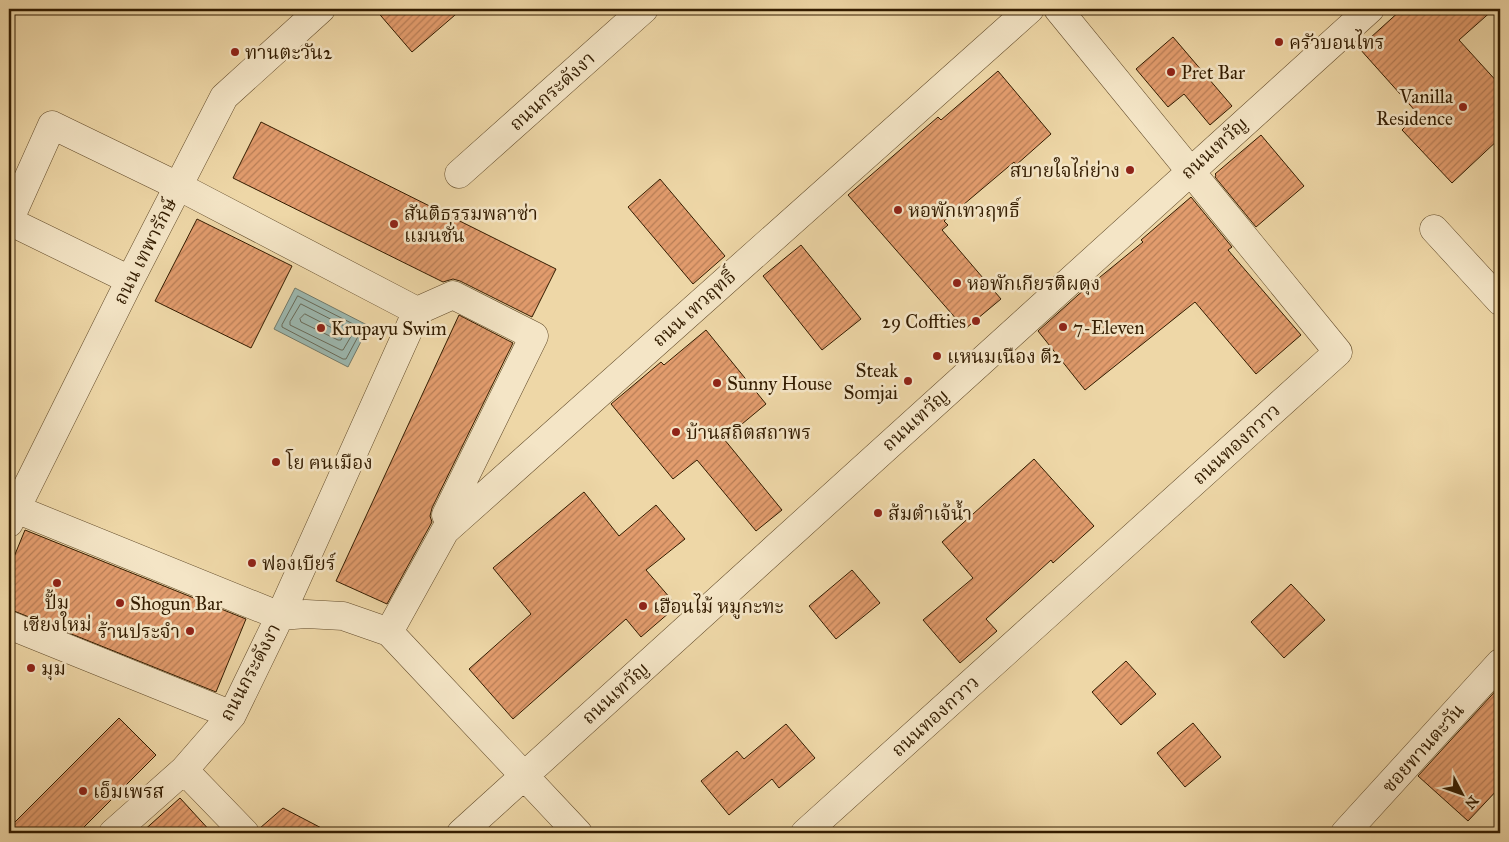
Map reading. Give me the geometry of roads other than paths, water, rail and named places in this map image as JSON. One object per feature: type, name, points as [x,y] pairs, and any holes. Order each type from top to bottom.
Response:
[{"type":"street","name":"ถนน เทพารักษ์","points":[[12,516],[224,97],[322,9]]},
{"type":"street","name":"ถนนกระดังงา","points":[[459,174],[644,9]]},
{"type":"street","name":"ถนน เทวฤทธิ์","points":[[389,632],[445,531],[1030,9]]},
{"type":"street","name":"ถนนทองกวาว","points":[[806,833],[1338,352],[1058,9]]},
{"type":"street","name":"ถนนเทวัญ","points":[[461,833],[1189,171],[1370,9]]},
{"type":"street","points":[[130,280],[9,221],[52,126],[178,186],[417,311],[452,295],[534,336],[446,515]]},
{"type":"street","points":[[1434,229],[1500,301]]},
{"type":"street","name":"ถนนกระดังงา","points":[[113,833],[184,770],[232,716],[280,616],[417,311]]},
{"type":"street","points":[[12,516],[280,616],[306,614],[343,616],[389,632],[578,833]]},
{"type":"street","points":[[9,625],[232,716]]},
{"type":"street","name":"ซอยทานตะวัน","points":[[1345,833],[1500,662]]},
{"type":"street","points":[[184,770],[245,833]]},
{"type":"water","name":"Krupayu Swim","points":[[295,288],[369,326],[348,367],[274,329]]},
{"type":"place","name":"ครัวบอนไทร","points":[[1279,42]]},
{"type":"place","name":"ทานตะวัน2","points":[[235,52]]},
{"type":"place","name":"Pret Bar","points":[[1171,72]]},
{"type":"place","name":"Vanilla Residence","points":[[1463,107]]},
{"type":"place","name":"สบายใจไก่ย่าง","points":[[1130,170]]},
{"type":"place","name":"หอพักเทวฤทธิ์","points":[[898,210]]},
{"type":"place","name":"สันติธรรมพลาซ่า แมนชั่น","points":[[394,224]]},
{"type":"place","name":"หอพักเกียรติผดุง","points":[[957,283]]},
{"type":"place","name":"29 Coffties","points":[[976,321]]},
{"type":"place","name":"7-Eleven","points":[[1063,327]]},
{"type":"place","name":"Krupayu Swim","points":[[321,328]]},
{"type":"place","name":"แหนมเนือง ตี2","points":[[937,356]]},
{"type":"place","name":"Steak Somjai","points":[[908,381]]},
{"type":"place","name":"Sunny House","points":[[717,383]]},
{"type":"place","name":"บ้านสถิตสถาพร","points":[[676,432]]},
{"type":"place","name":"โย ฅนเมือง","points":[[276,462]]},
{"type":"place","name":"ส้มตำเจ้น้ำ","points":[[878,513]]},
{"type":"place","name":"ฟองเบียร์","points":[[252,563]]},
{"type":"place","name":"ปั้ม เชียงใหม่","points":[[57,583]]},
{"type":"place","name":"Shogun Bar","points":[[120,603]]},
{"type":"place","name":"เฮือนไม้ หมูกะทะ","points":[[643,606]]},
{"type":"place","name":"ร้านประจำ","points":[[190,631]]},
{"type":"place","name":"มุม","points":[[31,668]]},
{"type":"place","name":"เอ็มเพรส","points":[[83,791]]}]
